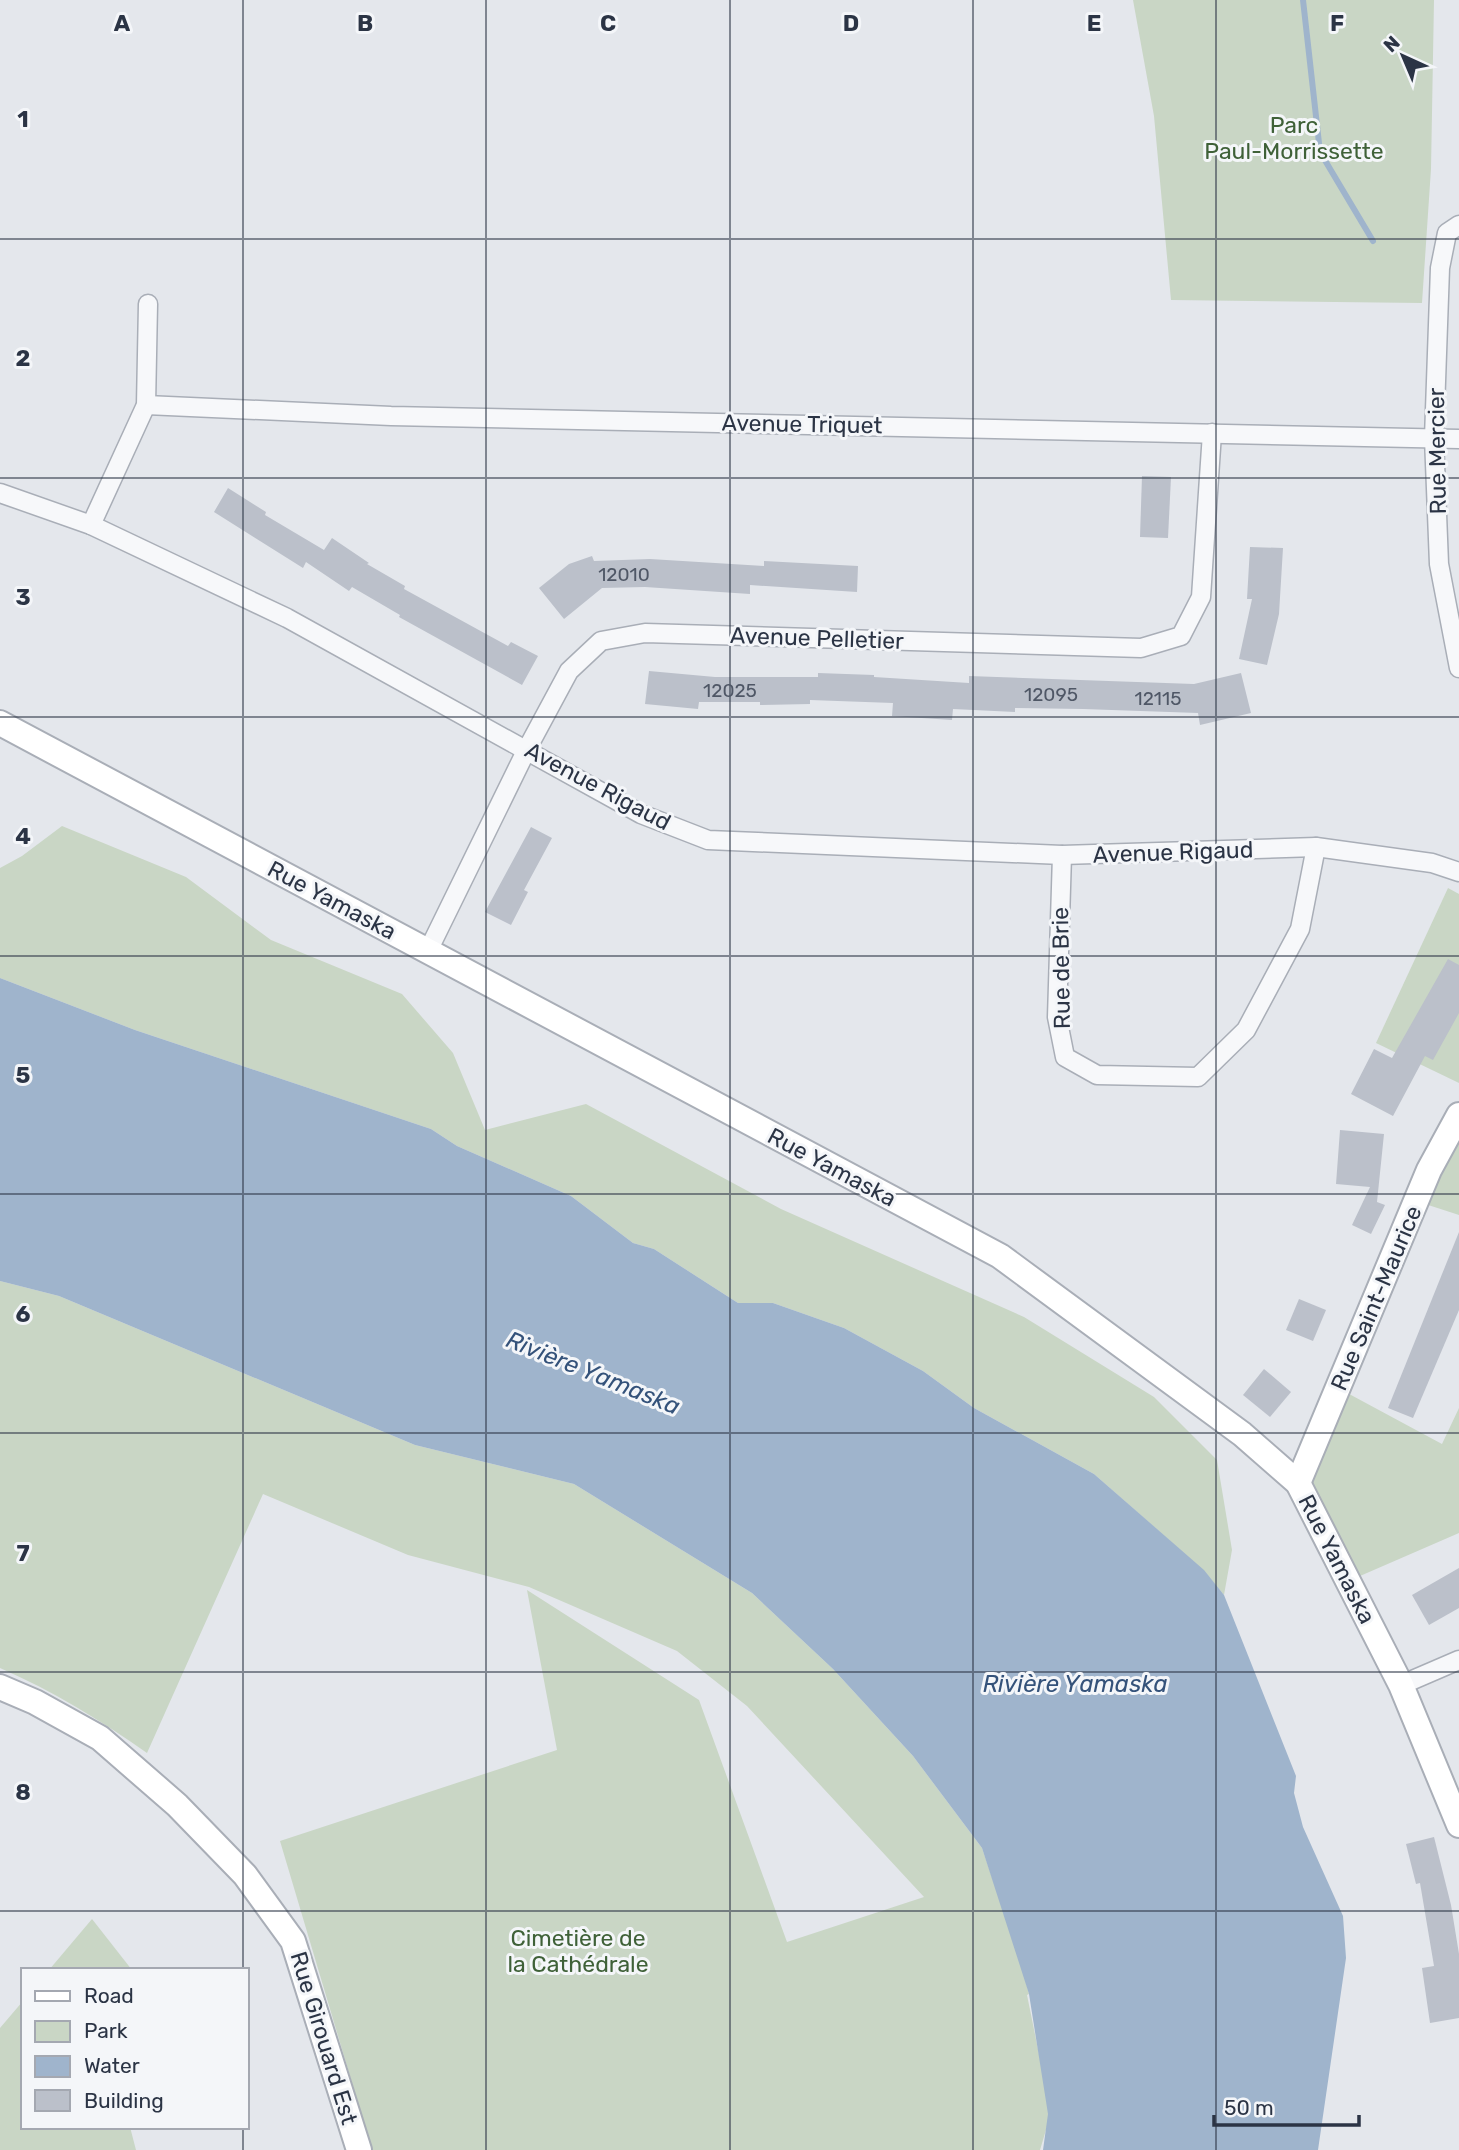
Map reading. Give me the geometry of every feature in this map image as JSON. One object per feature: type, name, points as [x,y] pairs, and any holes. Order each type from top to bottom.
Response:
[{"type":"street","name":"Rue Mercier","points":[[1453,229],[1440,268],[1434,438],[1439,564],[1459,668]]},
{"type":"street","points":[[91,525],[146,405],[148,304]]},
{"type":"street","name":"Avenue Triquet","points":[[146,405],[391,416],[1459,439]]},
{"type":"street","name":"Avenue Pelletier","points":[[428,951],[569,671],[601,641],[645,633],[1141,648],[1181,636],[1201,597],[1212,433]]},
{"type":"street","name":"Avenue Rigaud","points":[[0,493],[91,525],[287,618],[641,814],[708,840],[1062,855],[1316,848],[1432,863],[1459,872]]},
{"type":"street","name":"Rue Yamaska","points":[[0,723],[1000,1256],[1242,1434],[1298,1483],[1401,1685],[1459,1825]]},
{"type":"street","name":"Rue de Brie","points":[[1062,855],[1057,1017],[1065,1057],[1097,1075],[1198,1077],[1246,1030],[1300,929],[1316,848]]},
{"type":"street","name":"Rue Saint-Maurice","points":[[1298,1483],[1429,1170],[1459,1115]]},
{"type":"street","points":[[1401,1685],[1459,1660]]},
{"type":"street","name":"Rue Girouard Est","points":[[0,1687],[35,1702],[100,1738],[177,1805],[245,1875],[293,1941],[359,2150]]},
{"type":"green space","name":"Parc Paul-Morrissette","points":[[1133,0],[1434,0],[1431,169],[1422,303],[1171,300],[1154,116]]},
{"type":"green space","points":[[62,826],[186,877],[271,940],[402,994],[453,1053],[485,1130],[586,1104],[781,1209],[1024,1317],[1154,1397],[1217,1460],[1232,1550],[1224,1595],[1203,1570],[1094,1474],[974,1408],[923,1371],[844,1328],[773,1303],[738,1303],[654,1249],[633,1243],[571,1196],[457,1146],[431,1129],[135,1030],[0,978],[0,868],[22,856]]},
{"type":"green space","points":[[1448,888],[1459,894],[1459,1083],[1376,1043]]},
{"type":"green space","points":[[1459,1126],[1459,1215],[1419,1202]]},
{"type":"green space","name":"Cimetière de la Cathédrale","points":[[0,1281],[59,1296],[415,1445],[574,1484],[752,1593],[833,1669],[913,1756],[982,1848],[1029,1994],[1027,1995],[1051,2113],[1040,2150],[372,2150],[280,1841],[557,1750],[527,1590],[699,1700],[787,1942],[924,1897],[747,1706],[677,1651],[529,1587],[408,1555],[263,1494],[147,1753],[76,1707],[0,1668]]},
{"type":"green space","points":[[1338,1388],[1442,1444],[1459,1408],[1459,1533],[1360,1576],[1298,1483]]},
{"type":"green space","points":[[92,1919],[130,1968],[51,1968]]},
{"type":"green space","points":[[21,2003],[21,2129],[131,2129],[136,2150],[0,2150],[0,2028]]},
{"type":"water","name":"Rivière Yamaska","points":[[0,978],[135,1030],[431,1129],[457,1146],[571,1196],[633,1243],[654,1249],[738,1303],[773,1303],[844,1328],[923,1371],[974,1408],[1094,1474],[1204,1570],[1224,1595],[1296,1776],[1294,1793],[1303,1827],[1343,1916],[1346,1958],[1318,2150],[1043,2150],[1048,2114],[1029,1994],[982,1848],[913,1756],[833,1669],[752,1593],[574,1484],[415,1445],[59,1296],[0,1281]]},
{"type":"building","points":[[1142,476],[1171,477],[1168,538],[1140,537]]},
{"type":"building","points":[[228,488],[266,512],[265,515],[324,550],[332,538],[369,563],[367,564],[405,586],[404,589],[508,646],[511,642],[538,656],[522,685],[399,617],[400,615],[352,587],[349,591],[306,562],[303,568],[214,512]]},
{"type":"building","points":[[1250,547],[1283,548],[1279,614],[1267,665],[1239,659],[1252,599],[1247,599]]},
{"type":"building","points":[[592,556],[594,561],[650,559],[764,566],[764,561],[858,566],[857,592],[750,585],[750,594],[645,587],[602,588],[564,619],[539,588],[569,564]]},
{"type":"building","points":[[649,671],[715,677],[818,677],[818,673],[969,683],[969,676],[1194,684],[1241,673],[1251,713],[1200,725],[1198,713],[1083,709],[1015,708],[1015,712],[953,709],[952,720],[892,716],[893,703],[810,700],[810,704],[760,705],[760,702],[699,702],[698,709],[645,704]]},
{"type":"building","points":[[531,827],[552,838],[524,890],[528,892],[511,925],[485,912]]},
{"type":"building","points":[[1448,959],[1459,965],[1459,1013],[1433,1060],[1425,1056],[1393,1116],[1351,1094],[1374,1049],[1392,1058]]},
{"type":"building","points":[[1340,1130],[1384,1134],[1377,1202],[1385,1205],[1371,1234],[1352,1225],[1370,1187],[1336,1184]]},
{"type":"building","points":[[1459,1232],[1459,1310],[1413,1418],[1388,1408]]},
{"type":"building","points":[[1299,1299],[1326,1310],[1313,1341],[1286,1330]]},
{"type":"building","points":[[1264,1369],[1291,1392],[1270,1417],[1243,1395]]},
{"type":"building","points":[[1459,1568],[1459,1608],[1429,1625],[1412,1595]]},
{"type":"building","points":[[1434,1837],[1451,1905],[1459,1954],[1459,2018],[1430,2023],[1422,1968],[1434,1966],[1420,1883],[1416,1884],[1406,1844]]},
{"type":"waterway","points":[[1303,0],[1320,152],[1373,241]]}]
